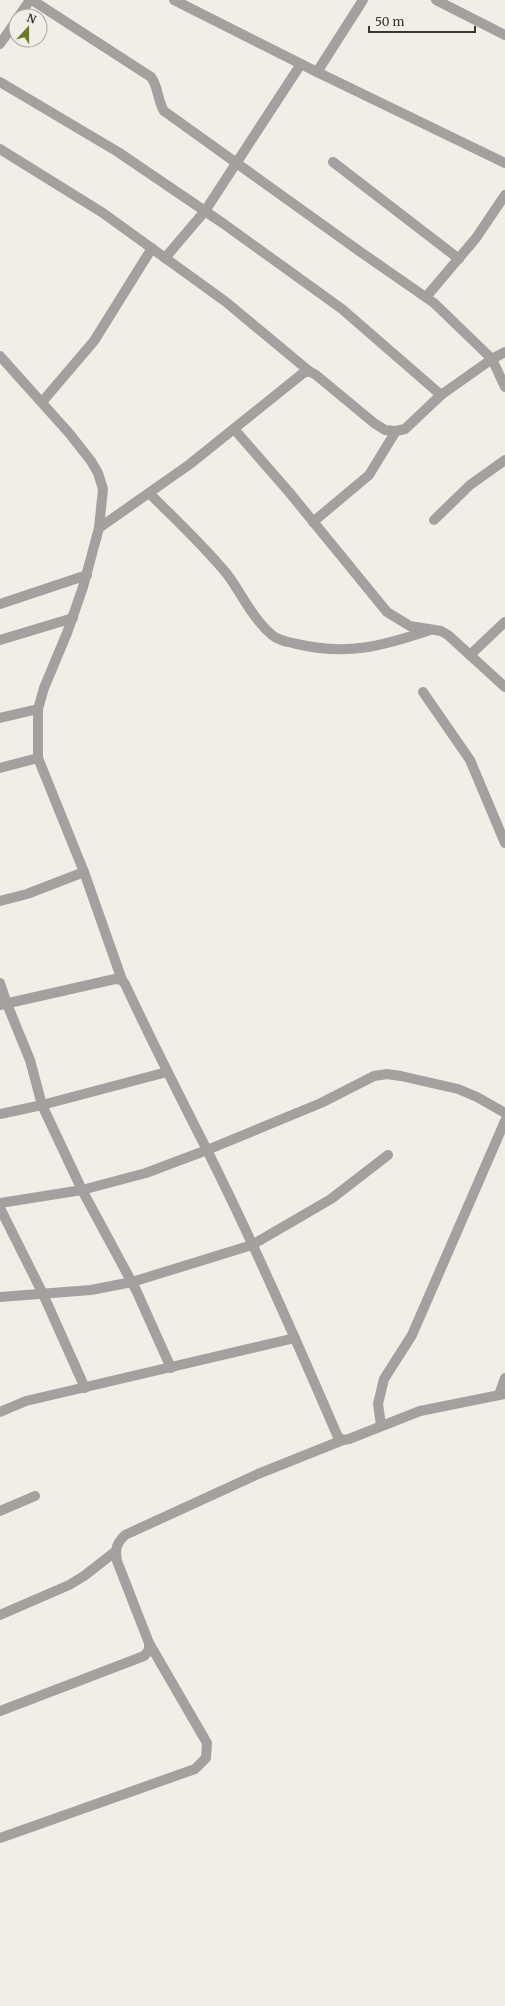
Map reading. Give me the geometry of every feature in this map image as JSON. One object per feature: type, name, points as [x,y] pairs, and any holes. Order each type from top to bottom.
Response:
[{"type":"street","points":[[31,0],[151,77],[157,85],[160,104],[164,111],[426,297],[458,324],[492,359],[505,387]]},
{"type":"street","points":[[174,0],[301,64],[505,163]]},
{"type":"street","points":[[318,72],[363,0]]},
{"type":"street","points":[[436,0],[505,35]]},
{"type":"street","points":[[0,44],[8,32]]},
{"type":"street","points":[[165,258],[206,211],[301,64]]},
{"type":"street","points":[[0,82],[118,152],[206,211],[342,309],[441,395]]},
{"type":"street","points":[[0,149],[103,213],[226,302],[309,372],[316,374],[374,423],[385,430],[396,431],[405,429],[441,395],[492,359],[505,352]]},
{"type":"street","points":[[333,162],[459,259]]},
{"type":"street","points":[[426,297],[476,238],[505,195]]},
{"type":"street","points":[[42,402],[94,341],[152,248]]},
{"type":"street","points":[[0,356],[69,433],[98,473],[103,489],[99,528],[87,574],[73,618],[44,688],[38,710],[38,758],[84,872],[122,980],[166,1072],[207,1150],[295,1338],[338,1437],[342,1440]]},
{"type":"street","points":[[99,528],[149,493],[234,429],[302,374],[309,372]]},
{"type":"street","points":[[234,429],[289,492],[388,612],[410,626],[448,635],[505,687]]},
{"type":"street","points":[[313,522],[369,475],[396,431]]},
{"type":"street","points":[[434,520],[470,485],[505,460]]},
{"type":"street","points":[[149,493],[226,574],[256,617],[274,636],[282,640],[320,649],[337,650],[374,647],[432,630]]},
{"type":"street","points":[[0,604],[87,574]]},
{"type":"street","points":[[0,640],[73,618]]},
{"type":"street","points":[[470,655],[505,622]]},
{"type":"street","points":[[423,692],[470,760],[505,843]]},
{"type":"street","points":[[0,718],[38,710]]},
{"type":"street","points":[[0,768],[38,758]]},
{"type":"street","points":[[0,901],[27,894],[84,872]]},
{"type":"street","points":[[3,1005],[115,979],[122,980]]},
{"type":"street","points":[[0,984],[3,1005],[30,1060],[42,1106],[82,1190],[132,1282],[170,1368]]},
{"type":"street","points":[[0,1114],[42,1106],[166,1072]]},
{"type":"street","points":[[0,1203],[82,1190],[146,1172],[207,1150],[321,1103],[374,1076],[387,1074],[458,1089],[477,1097],[505,1113]]},
{"type":"street","points":[[381,1426],[378,1404],[384,1380],[412,1335],[505,1121]]},
{"type":"street","points":[[0,1297],[91,1290],[132,1282],[252,1245],[331,1199],[388,1155]]},
{"type":"street","points":[[0,1208],[43,1294],[85,1388]]},
{"type":"street","points":[[0,1412],[26,1402],[295,1338]]},
{"type":"street","points":[[0,1838],[195,1769],[206,1758],[207,1743],[149,1642],[117,1561],[116,1551],[118,1542],[125,1535],[258,1474],[342,1440],[349,1439],[420,1411],[502,1394],[505,1378]]},
{"type":"street","points":[[0,1511],[35,1496]]},
{"type":"street","points":[[0,1615],[68,1585],[84,1576],[116,1551]]},
{"type":"street","points":[[0,1711],[144,1656],[149,1650],[149,1642]]}]
